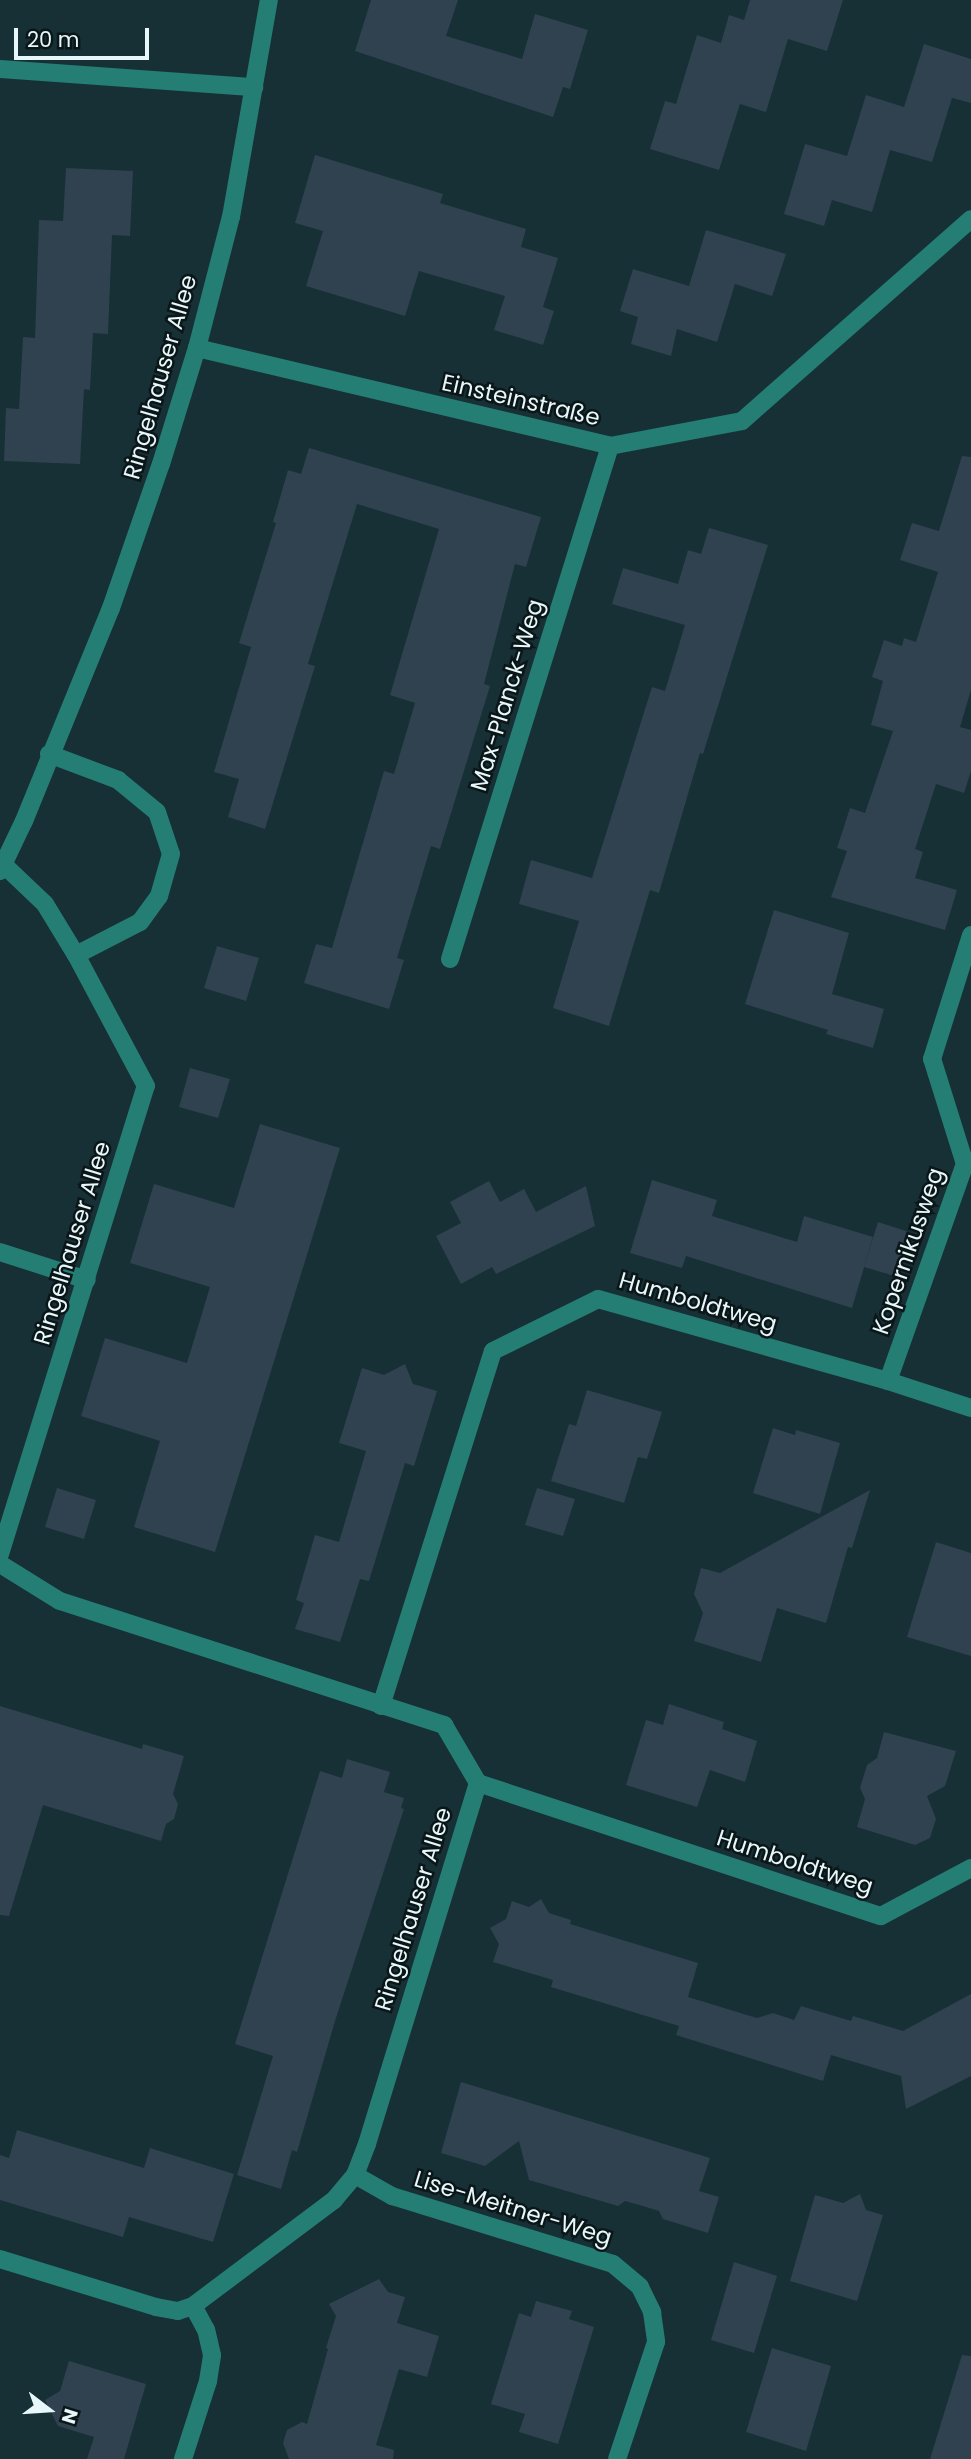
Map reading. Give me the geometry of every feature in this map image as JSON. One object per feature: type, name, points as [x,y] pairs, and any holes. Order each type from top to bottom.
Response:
[{"type":"street","name":"Ringelhauser Allee","points":[[0,1555],[146,1086],[76,955],[45,904],[2,868],[111,608],[161,464],[197,348],[230,217],[269,0]]},
{"type":"street","points":[[0,69],[254,87]]},
{"type":"street","name":"Einsteinstraße","points":[[197,348],[610,446],[742,421],[971,219]]},
{"type":"street","name":"Max-Planck-Weg","points":[[450,959],[610,446]]},
{"type":"street","points":[[49,754],[118,780],[157,812],[171,854],[159,897],[140,922],[76,955]]},
{"type":"street","name":"Kopernikusweg","points":[[888,1381],[965,1164],[932,1059],[971,935]]},
{"type":"street","points":[[0,1252],[87,1280]]},
{"type":"street","name":"Humboldtweg","points":[[381,1706],[493,1351],[597,1299],[888,1381],[971,1408]]},
{"type":"street","points":[[0,1564],[61,1601],[444,1725],[478,1783]]},
{"type":"street","name":"Ringelhauser Allee","points":[[193,2306],[334,2200],[355,2175],[478,1783]]},
{"type":"street","name":"Humboldtweg","points":[[478,1783],[881,1916],[971,1868]]},
{"type":"street","name":"Lise-Meitner-Weg","points":[[355,2175],[392,2196],[614,2264],[640,2287],[652,2312],[656,2342],[617,2459]]},
{"type":"street","points":[[0,2259],[156,2307],[178,2311],[193,2306],[206,2330],[212,2355],[208,2381],[183,2459]]},
{"type":"building","points":[[371,0],[458,0],[446,36],[522,59],[535,14],[588,30],[570,89],[563,87],[553,117],[355,51]]},
{"type":"building","points":[[750,0],[843,0],[827,51],[788,39],[766,112],[740,104],[719,170],[650,149],[665,101],[676,104],[697,35],[721,43],[729,15],[744,20]]},
{"type":"building","points":[[924,44],[971,59],[971,103],[952,98],[932,162],[890,150],[872,212],[832,200],[824,226],[784,214],[805,144],[847,156],[866,95],[904,107]]},
{"type":"building","points":[[315,155],[443,194],[440,203],[526,229],[521,247],[558,258],[543,307],[554,311],[543,345],[494,330],[505,296],[419,271],[405,316],[306,286],[323,231],[295,223]]},
{"type":"building","points":[[66,168],[133,171],[130,236],[112,235],[108,334],[93,333],[90,390],[84,389],[80,464],[4,461],[6,408],[19,409],[23,337],[35,338],[39,220],[63,221]]},
{"type":"building","points":[[706,230],[786,254],[772,296],[735,284],[717,342],[677,329],[671,356],[631,344],[638,317],[620,311],[633,269],[689,286]]},
{"type":"building","points":[[309,448],[541,517],[526,567],[515,564],[484,684],[490,686],[440,849],[431,846],[397,958],[404,960],[389,1009],[304,983],[316,944],[332,948],[384,771],[394,774],[415,703],[390,695],[439,529],[357,504],[308,664],[315,666],[265,829],[228,817],[239,779],[214,772],[251,647],[239,643],[276,523],[273,522],[288,470],[301,474]]},
{"type":"building","points":[[962,456],[971,457],[971,690],[960,727],[971,730],[971,771],[964,793],[936,784],[915,849],[923,852],[915,878],[957,890],[945,930],[831,897],[847,851],[837,848],[850,808],[865,813],[893,731],[871,725],[883,681],[872,677],[884,640],[902,646],[904,638],[916,642],[938,572],[900,560],[912,523],[939,531]]},
{"type":"building","points":[[709,528],[768,545],[703,754],[700,753],[659,893],[650,890],[609,1026],[553,1008],[579,921],[519,904],[531,860],[592,878],[652,687],[665,691],[685,625],[612,604],[623,568],[678,584],[688,550],[701,554]]},
{"type":"building","points":[[774,910],[849,933],[832,994],[884,1009],[873,1048],[826,1034],[828,1030],[745,1004]]},
{"type":"building","points":[[217,946],[259,958],[246,1001],[204,988]]},
{"type":"building","points":[[190,1068],[230,1079],[218,1118],[179,1107]]},
{"type":"building","points":[[260,1124],[340,1148],[215,1552],[134,1527],[160,1441],[81,1416],[105,1338],[187,1363],[210,1287],[130,1263],[154,1184],[234,1208]]},
{"type":"building","points":[[652,1180],[717,1200],[712,1216],[797,1242],[804,1216],[873,1237],[852,1308],[686,1256],[682,1268],[630,1253]]},
{"type":"building","points":[[489,1181],[500,1202],[524,1189],[536,1212],[586,1186],[595,1226],[496,1274],[492,1267],[461,1284],[436,1236],[461,1223],[450,1202]]},
{"type":"building","points":[[878,1222],[912,1233],[898,1277],[864,1267]]},
{"type":"building","points":[[405,1364],[413,1384],[437,1391],[414,1466],[405,1463],[369,1581],[360,1579],[340,1642],[295,1629],[304,1603],[296,1600],[315,1535],[339,1542],[366,1451],[339,1443],[362,1368],[384,1375]]},
{"type":"building","points":[[587,1390],[662,1412],[647,1459],[638,1457],[624,1503],[551,1481],[569,1424],[576,1426]]},
{"type":"building","points":[[773,1428],[795,1435],[796,1430],[840,1443],[820,1514],[753,1493]]},
{"type":"building","points":[[57,1488],[96,1500],[84,1539],[45,1527]]},
{"type":"building","points":[[537,1488],[575,1499],[563,1536],[525,1525]]},
{"type":"building","points":[[870,1490],[852,1548],[848,1547],[826,1623],[777,1608],[761,1662],[694,1641],[703,1613],[694,1594],[701,1568],[720,1573]]},
{"type":"building","points":[[936,1542],[971,1553],[971,1656],[907,1637]]},
{"type":"building","points":[[669,1704],[724,1722],[722,1729],[757,1741],[745,1782],[710,1770],[697,1807],[626,1785],[646,1720],[663,1725]]},
{"type":"building","points":[[0,1706],[142,1749],[143,1744],[184,1756],[173,1794],[178,1804],[174,1819],[166,1824],[161,1841],[43,1805],[9,1916],[0,1915]]},
{"type":"building","points":[[884,1732],[956,1751],[945,1786],[927,1796],[936,1819],[930,1838],[915,1845],[857,1827],[865,1799],[860,1788],[867,1765],[877,1758]]},
{"type":"building","points":[[347,1759],[390,1772],[384,1792],[404,1798],[401,1808],[404,1809],[335,2021],[297,2152],[292,2150],[281,2189],[237,2175],[273,2056],[235,2044],[320,1771],[342,1778]]},
{"type":"building","points":[[541,1899],[549,1913],[571,1920],[570,1924],[698,1963],[688,1997],[757,2018],[773,2013],[794,2020],[801,2006],[851,2021],[853,2016],[903,2031],[971,1994],[971,2076],[906,2109],[901,2076],[831,2055],[823,2081],[676,2035],[679,2026],[551,1987],[553,1980],[493,1962],[499,1944],[490,1928],[506,1919],[512,1901],[529,1907]]},
{"type":"building","points":[[461,2082],[710,2158],[699,2191],[719,2197],[708,2233],[663,2219],[659,2211],[643,2206],[625,2201],[618,2206],[529,2180],[519,2141],[485,2166],[441,2153]]},
{"type":"building","points":[[17,2130],[144,2168],[150,2148],[234,2174],[213,2242],[129,2217],[123,2237],[0,2200],[0,2155],[9,2158]]},
{"type":"building","points":[[860,2194],[866,2210],[883,2215],[857,2301],[790,2281],[815,2195],[843,2203]]},
{"type":"building","points":[[734,2262],[777,2276],[754,2353],[711,2340]]},
{"type":"building","points":[[379,2279],[388,2292],[405,2297],[397,2323],[439,2336],[427,2377],[399,2369],[376,2445],[394,2450],[393,2459],[289,2459],[283,2443],[287,2430],[302,2422],[307,2424],[328,2349],[326,2348],[336,2316],[329,2304]]},
{"type":"building","points":[[536,2301],[572,2311],[569,2319],[594,2327],[558,2444],[519,2432],[525,2414],[491,2404],[519,2313],[531,2317]]},
{"type":"building","points":[[772,2348],[831,2366],[806,2451],[746,2432]]},
{"type":"building","points":[[962,2355],[971,2356],[971,2459],[930,2459]]},
{"type":"building","points":[[69,2361],[146,2384],[124,2459],[87,2459],[94,2437],[58,2426],[45,2400],[60,2391]]}]
